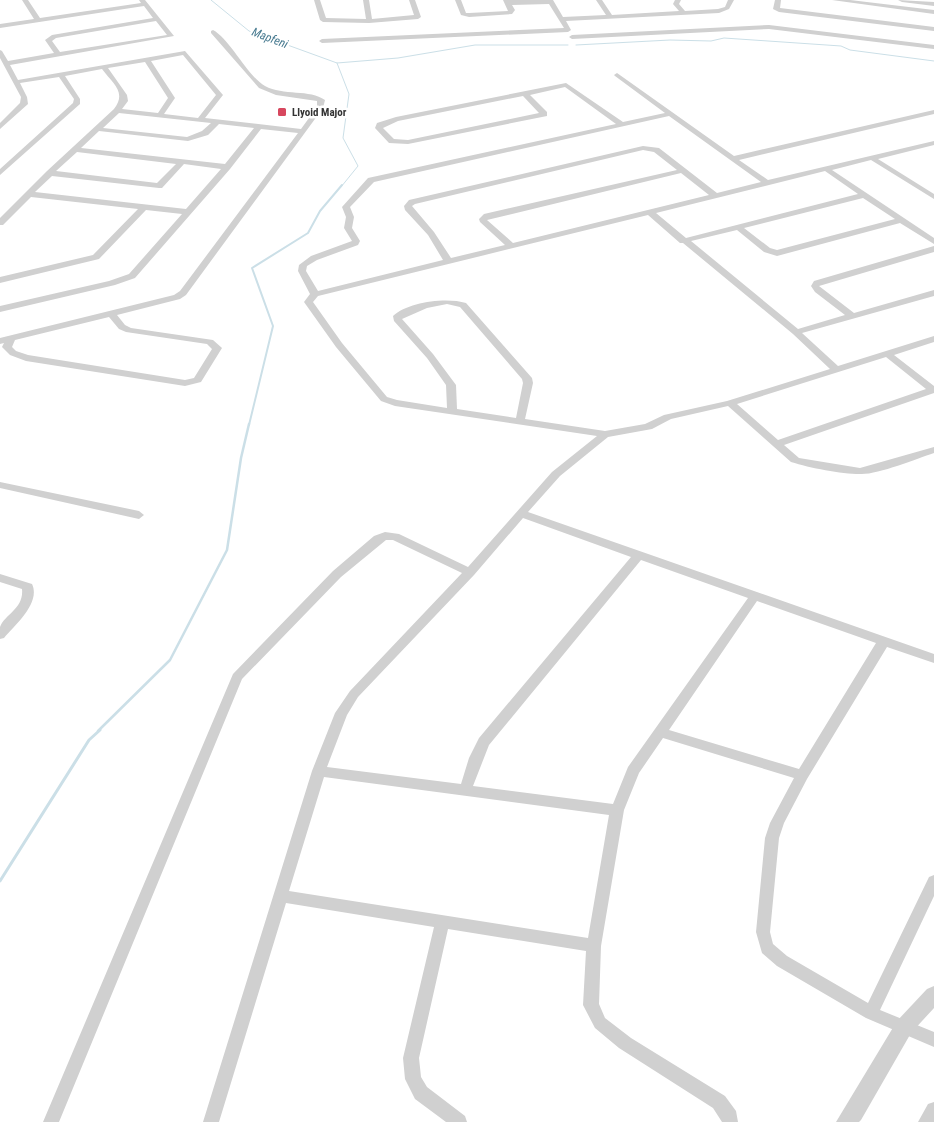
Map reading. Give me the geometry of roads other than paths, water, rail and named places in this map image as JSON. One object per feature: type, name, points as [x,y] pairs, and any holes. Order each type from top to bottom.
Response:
[{"type":"street","points":[[25,0],[38,20]]},
{"type":"street","points":[[317,0],[323,20],[370,21],[418,17],[412,0]]},
{"type":"street","points":[[366,0],[370,21]]},
{"type":"street","points":[[458,0],[463,14],[469,15],[510,13],[512,10],[507,2]]},
{"type":"street","points":[[599,0],[611,17]]},
{"type":"street","points":[[678,0],[676,4],[683,12]]},
{"type":"street","points":[[564,19],[724,10],[731,0]]},
{"type":"street","points":[[778,0],[776,9],[779,10],[934,29]]},
{"type":"street","points":[[835,0],[934,12]]},
{"type":"street","points":[[902,0],[934,4]]},
{"type":"street","points":[[322,41],[568,30],[564,19],[551,1],[507,2]]},
{"type":"street","points":[[0,26],[144,2],[171,36],[7,63]]},
{"type":"street","points":[[58,55],[48,40],[54,36],[157,19]]},
{"type":"street","points":[[572,37],[769,27],[934,47]]},
{"type":"street","points":[[0,341],[172,300],[183,293],[321,107],[321,100],[276,93],[262,87],[213,32]]},
{"type":"street","points":[[0,52],[24,97],[24,104],[0,127]]},
{"type":"street","points":[[16,82],[185,53],[220,95],[201,119]]},
{"type":"street","points":[[146,60],[172,98],[160,115]]},
{"type":"street","points":[[0,223],[117,110],[125,98],[103,66]]},
{"type":"street","points":[[0,173],[76,104],[77,99],[62,74]]},
{"type":"street","points":[[617,75],[767,183]]},
{"type":"street","points":[[525,94],[544,114],[408,142],[392,141],[379,128],[380,125],[396,120],[566,85],[621,124]]},
{"type":"street","points":[[117,110],[303,131]]},
{"type":"street","points":[[733,159],[934,112]]},
{"type":"street","points":[[315,294],[302,271],[303,265],[314,258],[355,243],[356,240],[348,228],[350,217],[346,207],[371,180],[670,114]]},
{"type":"street","points":[[97,129],[188,139],[205,133],[218,121]]},
{"type":"street","points":[[0,309],[112,284],[132,276],[227,167],[259,126]]},
{"type":"street","points":[[934,143],[714,195],[512,247],[315,294],[308,302],[338,345],[384,399],[395,403],[605,434],[648,427],[668,417],[730,403],[835,368],[934,339]]},
{"type":"street","points":[[920,146],[934,154]]},
{"type":"street","points":[[449,262],[431,234],[408,210],[408,206],[412,202],[643,148],[656,150],[714,195]]},
{"type":"street","points":[[76,150],[227,167]]},
{"type":"street","points":[[872,158],[934,197]]},
{"type":"street","points":[[0,162],[11,163]]},
{"type":"street","points":[[50,173],[159,186],[182,162]]},
{"type":"street","points":[[826,169],[934,242]]},
{"type":"street","points":[[512,247],[483,219],[487,216],[682,171]]},
{"type":"street","points":[[29,194],[187,212]]},
{"type":"street","points":[[683,241],[865,195]]},
{"type":"street","points":[[0,280],[96,257],[142,208]]},
{"type":"street","points":[[650,212],[796,332],[835,368]]},
{"type":"street","points":[[738,227],[767,250],[777,252],[901,220]]},
{"type":"street","points":[[852,316],[818,290],[815,286],[817,283],[934,249]]},
{"type":"street","points":[[796,332],[934,293]]},
{"type":"street","points":[[452,412],[451,385],[430,356],[397,319],[397,316],[400,314],[448,301],[463,304],[527,378],[528,383],[520,421]]},
{"type":"street","points":[[11,338],[7,347],[13,353],[26,358],[185,383],[198,380],[217,348],[210,342],[129,330],[122,327],[112,314]]},
{"type":"street","points":[[886,353],[933,390]]},
{"type":"street","points":[[775,444],[933,390]]},
{"type":"street","points":[[730,403],[794,460],[802,462],[860,471],[879,468],[934,450]]},
{"type":"street","points":[[211,1122],[318,772],[341,713],[354,694],[470,572],[556,474],[605,434]]},
{"type":"street","points":[[0,485],[139,516]]},
{"type":"street","points":[[522,514],[934,659]]},
{"type":"street","points":[[51,1122],[237,677],[336,574],[378,539],[385,536],[395,537],[470,572]]},
{"type":"street","points":[[465,791],[476,758],[484,742],[638,556]]},
{"type":"street","points":[[0,578],[28,587],[30,593],[27,601],[0,635]]},
{"type":"street","points":[[730,1122],[730,1117],[719,1102],[625,1043],[600,1023],[591,1005],[594,946],[617,810],[633,771],[756,596]]},
{"type":"street","points":[[884,641],[802,775],[777,823],[772,838],[763,932],[767,948],[782,961],[871,1012],[934,1040]]},
{"type":"street","points":[[659,732],[802,775]]},
{"type":"street","points":[[318,772],[617,810]]},
{"type":"street","points":[[871,1012],[934,881]]},
{"type":"street","points":[[280,896],[594,946]]},
{"type":"street","points":[[442,922],[411,1058],[413,1079],[421,1093],[459,1122]]},
{"type":"street","points":[[846,1122],[854,1113],[904,1027],[934,995]]},
{"type":"street","points":[[926,1122],[934,1110]]},
{"type":"waterway","name":"Mapfeni","points":[[211,0],[249,31],[337,63]]},
{"type":"waterway","points":[[576,45],[670,40],[711,41],[724,38],[841,46],[850,50],[934,61]]},
{"type":"waterway","points":[[337,63],[398,58],[475,45],[568,45]]},
{"type":"waterway","points":[[337,63],[349,94],[343,138],[358,166],[341,187]]},
{"type":"waterway","points":[[249,425],[273,326],[252,268],[308,233],[320,211],[342,185]]},
{"type":"waterway","points":[[98,731],[170,660],[227,550],[241,458],[249,424]]},
{"type":"waterway","points":[[0,881],[89,740],[100,730]]},
{"type":"place","name":"Llyoid Major","points":[[282,112]]}]
